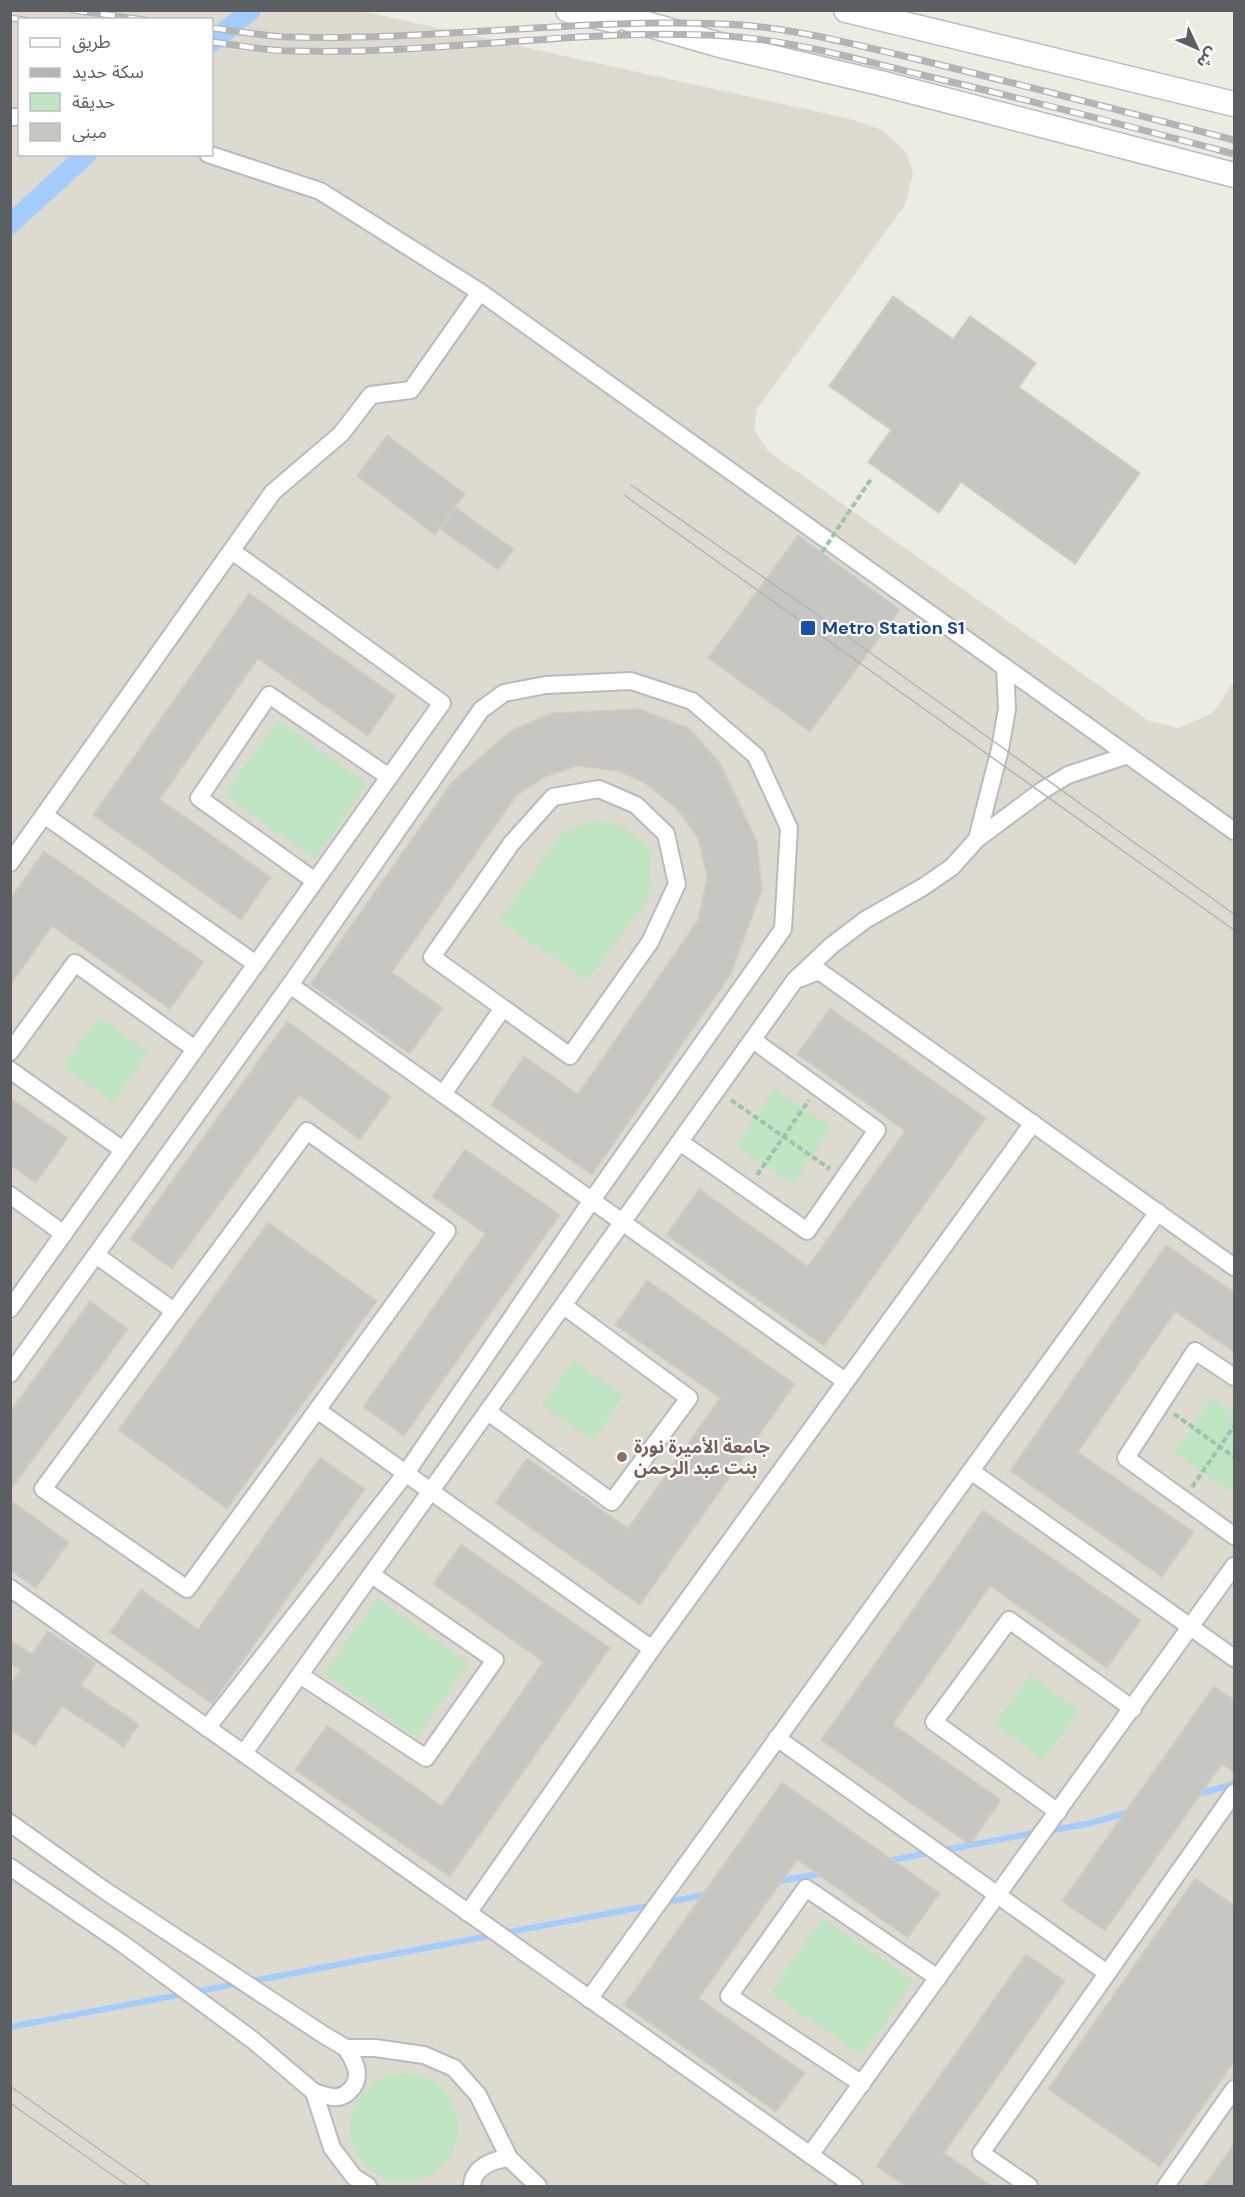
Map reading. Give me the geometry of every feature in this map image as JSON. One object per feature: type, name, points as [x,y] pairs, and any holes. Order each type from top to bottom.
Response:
[{"type":"main road","points":[[568,10],[880,83],[1234,176]]},
{"type":"main road","points":[[598,10],[720,45]]},
{"type":"main road","points":[[846,10],[1234,104]]},
{"type":"street","points":[[213,156],[320,191],[480,292],[1234,831]]},
{"type":"street","points":[[10,863],[273,492],[341,434],[371,396],[411,390],[480,292]]},
{"type":"street","points":[[10,1310],[442,703],[232,551]]},
{"type":"street","points":[[977,840],[1000,749],[1007,709],[1005,667]]},
{"type":"street","points":[[10,1374],[290,985],[481,710],[504,693],[546,685],[631,681],[692,701],[756,756],[789,828],[783,929],[592,1200],[405,1473],[207,1728]]},
{"type":"street","points":[[315,881],[199,798],[269,695],[389,777]]},
{"type":"street","points":[[244,1753],[795,980],[831,946],[865,920],[916,891],[951,867],[977,840],[1001,820],[1068,775],[1128,755]]},
{"type":"street","points":[[599,789],[636,805],[666,834],[677,884],[650,942],[570,1056],[503,1008],[432,957],[511,844],[553,797],[599,789]]},
{"type":"street","points":[[45,815],[256,964]]},
{"type":"street","points":[[10,1052],[75,963],[195,1049]]},
{"type":"street","points":[[795,980],[819,971],[1234,1267]]},
{"type":"street","points":[[290,985],[845,1381]]},
{"type":"street","points":[[443,1094],[503,1008]]},
{"type":"street","points":[[680,1142],[807,1231],[877,1130],[753,1040]]},
{"type":"street","points":[[10,1070],[123,1150]]},
{"type":"street","points":[[468,1912],[652,1649],[1033,1123]]},
{"type":"street","points":[[307,1131],[447,1231],[187,1589],[43,1489],[174,1311],[307,1131]]},
{"type":"street","points":[[10,1195],[64,1234]]},
{"type":"street","points":[[589,1999],[1158,1212]]},
{"type":"street","points":[[96,1255],[174,1311]]},
{"type":"street","points":[[488,1413],[612,1502],[689,1398],[564,1306]]},
{"type":"street","points":[[1234,1377],[1195,1351],[1126,1458],[1234,1536]]},
{"type":"street","points":[[317,1410],[652,1649]]},
{"type":"street","points":[[971,1471],[1234,1658]]},
{"type":"street","points":[[810,2155],[1234,1566]]},
{"type":"street","points":[[300,1675],[426,1758],[495,1660],[372,1575]]},
{"type":"street","points":[[10,1588],[854,2187]]},
{"type":"street","points":[[1058,1812],[934,1722],[1009,1620],[1133,1709]]},
{"type":"street","points":[[777,1738],[1107,1973]]},
{"type":"street","points":[[1029,2187],[981,2153],[1234,1793]]},
{"type":"street","points":[[10,1823],[104,1890],[346,2048],[355,2064],[357,2075],[351,2091],[335,2098],[314,2092],[254,2041],[198,1999],[123,1944],[10,1867]]},
{"type":"street","points":[[862,2084],[729,1996],[806,1888],[938,1978]]},
{"type":"street","points":[[346,2048],[375,2048],[424,2055],[454,2068],[478,2095],[508,2157],[538,2187]]},
{"type":"street","points":[[1166,2187],[1234,2089]]},
{"type":"street","points":[[314,2092],[332,2148],[354,2177],[368,2187]]},
{"type":"street","points":[[472,2187],[472,2182],[482,2168],[494,2159],[508,2157]]},
{"type":"path","points":[[822,552],[871,479]]},
{"type":"path","points":[[747,1189],[818,1087]]},
{"type":"path","points":[[717,1090],[843,1178]]},
{"type":"path","points":[[1160,1404],[1234,1457]]},
{"type":"path","points":[[1183,1499],[1234,1426]]},
{"type":"shaded area","name":"جامعة الأميرة نورة بنت عبد الرحمن","points":[[11,11],[361,11],[850,119],[882,130],[906,152],[913,174],[905,205],[757,409],[754,429],[768,451],[1149,721],[1179,728],[1213,713],[1234,682],[1234,2186],[11,2186]]},
{"type":"green space","points":[[278,720],[368,784],[315,859],[224,795]]},
{"type":"green space","points":[[596,820],[626,828],[652,852],[648,899],[588,980],[499,921],[561,834]]},
{"type":"green space","points":[[98,1017],[148,1052],[113,1102],[63,1067]]},
{"type":"green space","points":[[774,1089],[831,1127],[793,1184],[736,1146]]},
{"type":"green space","points":[[573,1360],[624,1395],[593,1440],[542,1406]]},
{"type":"green space","points":[[1211,1398],[1234,1413],[1234,1486],[1231,1492],[1174,1453]]},
{"type":"green space","points":[[377,1598],[469,1663],[416,1737],[324,1673]]},
{"type":"green space","points":[[1031,1675],[1080,1711],[1043,1760],[995,1723]]},
{"type":"green space","points":[[822,1918],[914,1980],[863,2056],[771,1993]]},
{"type":"green space","points":[[404,2073],[425,2077],[442,2089],[454,2106],[458,2127],[454,2148],[442,2165],[425,2177],[404,2181],[383,2177],[366,2165],[354,2148],[350,2127],[354,2106],[366,2089],[383,2077]]},
{"type":"building","points":[[893,296],[953,339],[970,316],[1036,363],[1019,387],[1140,473],[1075,564],[961,482],[939,513],[868,462],[891,430],[829,386]]},
{"type":"building","points":[[387,435],[465,494],[435,535],[357,476]]},
{"type":"building","points":[[455,507],[514,549],[498,570],[440,529]]},
{"type":"building","name":"Metro Station S1","points":[[798,535],[900,610],[810,732],[708,658]]},
{"type":"building","points":[[249,593],[396,696],[368,736],[258,659],[160,799],[271,877],[241,920],[93,815]]},
{"type":"building","points":[[639,709],[689,728],[720,763],[757,841],[762,890],[731,974],[592,1175],[491,1105],[524,1056],[578,1094],[698,920],[707,877],[698,838],[677,809],[645,783],[619,771],[577,766],[545,777],[517,795],[392,972],[443,1008],[410,1054],[310,984],[452,782],[510,731],[552,713]]},
{"type":"building","points":[[44,851],[204,962],[170,1009],[52,926],[10,986],[10,899]]},
{"type":"building","points":[[830,1008],[986,1118],[824,1346],[666,1235],[699,1189],[808,1266],[905,1131],[797,1054]]},
{"type":"building","points":[[287,1021],[391,1097],[360,1140],[299,1095],[172,1269],[130,1239]]},
{"type":"building","points":[[10,1098],[68,1138],[36,1183],[10,1165]]},
{"type":"building","points":[[465,1149],[560,1215],[404,1436],[363,1407],[485,1234],[432,1196]]},
{"type":"building","points":[[268,1222],[377,1301],[227,1509],[118,1430]]},
{"type":"building","points":[[1166,1245],[1234,1292],[1234,1352],[1175,1312],[1078,1452],[1194,1532],[1162,1577],[1010,1471]]},
{"type":"building","points":[[647,1280],[795,1384],[640,1605],[495,1503],[527,1458],[628,1528],[720,1398],[615,1325]]},
{"type":"building","points":[[90,1301],[128,1329],[10,1491],[10,1412]]},
{"type":"building","points":[[320,1457],[365,1489],[212,1704],[110,1632],[141,1589],[198,1629]]},
{"type":"building","points":[[10,1500],[69,1542],[36,1588],[10,1570]]},
{"type":"building","points":[[983,1510],[1141,1620],[1107,1668],[990,1586],[893,1724],[1001,1800],[970,1845],[821,1740]]},
{"type":"building","points":[[461,1544],[610,1648],[450,1877],[295,1770],[327,1725],[442,1806],[543,1662],[433,1584]]},
{"type":"building","points":[[48,1631],[96,1663],[81,1685],[139,1724],[124,1747],[62,1706],[35,1746],[10,1730],[10,1685],[20,1670],[10,1664],[10,1640],[32,1654]]},
{"type":"building","points":[[1214,1686],[1234,1700],[1234,1772],[1222,1764],[1105,1931],[1062,1901]]},
{"type":"building","points":[[782,1782],[940,1893],[908,1938],[797,1860],[699,1998],[805,2073],[776,2112],[624,2005]]},
{"type":"building","points":[[1195,1878],[1234,1905],[1234,2062],[1160,2167],[1048,2089]]},
{"type":"building","points":[[1026,1954],[1065,1981],[944,2153],[992,2186],[905,2186],[876,2166]]},
{"type":"building","points":[[1234,2144],[1234,2186],[1204,2186]]},
{"type":"waterway","points":[[213,41],[251,10]]},
{"type":"waterway","points":[[10,224],[85,156]]},
{"type":"waterway","points":[[1195,1795],[1234,1784]]},
{"type":"waterway","points":[[1049,1831],[1091,1823],[1130,1812]]},
{"type":"waterway","points":[[887,1861],[1039,1832]]},
{"type":"waterway","points":[[775,1882],[824,1873]]},
{"type":"waterway","points":[[663,1903],[709,1894]]},
{"type":"waterway","points":[[504,1933],[653,1905]]},
{"type":"waterway","points":[[10,2027],[494,1935]]},
{"type":"tram line","points":[[631,485],[819,616],[1234,914]]},
{"type":"tram line","points":[[624,495],[1234,930]]},
{"type":"tram line","points":[[10,2086],[151,2186]]},
{"type":"tram line","points":[[10,2103],[128,2186]]},
{"type":"railway","points":[[73,10],[131,18]]},
{"type":"railway","points":[[10,18],[18,19]]},
{"type":"railway","points":[[213,28],[260,35],[343,37],[614,24],[747,25],[796,32],[868,47],[1234,140]]},
{"type":"railway","points":[[213,42],[284,51],[348,51],[619,35],[673,34],[752,38],[852,58],[1234,154]]},
{"type":"place","name":"Metro Station S1","points":[[808,628]]},
{"type":"place","name":"جامعة الأميرة نورة بنت عبد الرحمن","points":[[622,1457]]}]
